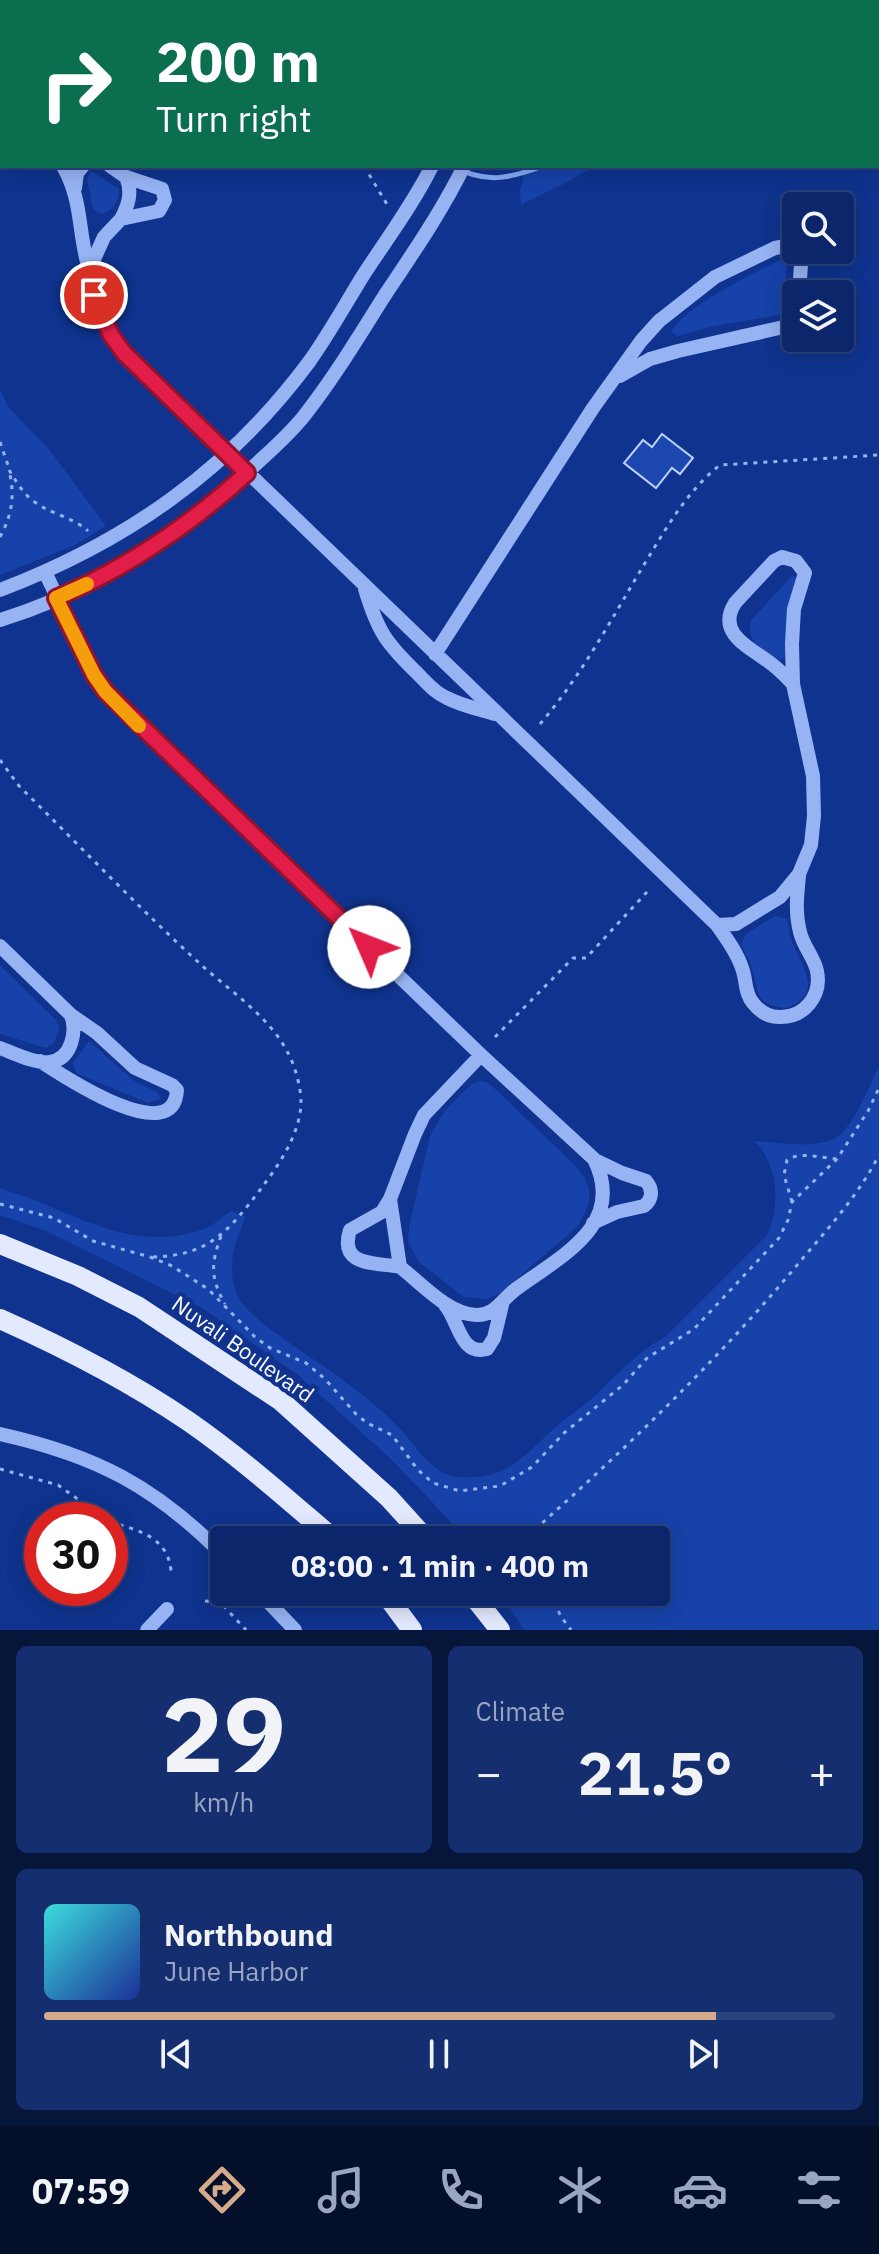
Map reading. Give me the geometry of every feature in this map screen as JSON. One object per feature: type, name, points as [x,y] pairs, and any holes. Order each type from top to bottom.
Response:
[{"type":"main road","name":"Nuvali Boulevard","points":[[0,1244],[78,1276],[139,1307],[281,1401],[389,1498],[414,1526]]},
{"type":"main road","points":[[0,1320],[63,1348],[132,1385],[189,1422],[319,1526]]},
{"type":"main road","points":[[394,1606],[412,1630]]},
{"type":"main road","points":[[481,1606],[500,1630]]},
{"type":"street","points":[[64,168],[75,188]]},
{"type":"street","points":[[81,168],[77,173],[75,188],[89,268],[94,295],[111,335],[140,370],[717,925],[742,967],[747,994],[759,1010],[777,1017],[797,1014],[812,1001],[817,982],[817,971],[798,923],[796,899],[799,874]]},
{"type":"street","points":[[113,168],[126,177],[162,189],[165,200],[159,211],[121,219]]},
{"type":"street","points":[[0,620],[56,598],[129,563],[180,528],[247,473],[302,418],[326,386],[463,168]]},
{"type":"street","points":[[0,590],[45,572],[115,537],[162,505],[227,453],[278,401],[310,360],[430,170]]},
{"type":"street","points":[[89,268],[104,237],[121,219],[129,198],[126,177]]},
{"type":"street","points":[[435,654],[585,420],[641,341],[690,295],[739,263],[782,247]]},
{"type":"street","points":[[616,378],[650,359],[782,327]]},
{"type":"street","points":[[717,925],[736,924],[780,897],[799,874],[813,833],[813,776],[793,684],[793,619],[805,573],[796,561],[782,557],[774,561],[735,603],[729,625],[743,645],[777,668],[793,684]]},
{"type":"street","points":[[45,572],[94,675],[122,710],[481,1055],[594,1159],[646,1181],[651,1196],[644,1206],[617,1212],[592,1223]]},
{"type":"street","points":[[364,585],[374,618],[388,645],[432,688],[458,703],[497,714]]},
{"type":"street","points":[[0,946],[71,1015],[97,1033],[135,1068],[172,1085],[177,1090],[174,1106],[168,1112],[144,1113],[89,1092],[40,1061]]},
{"type":"street","points":[[0,1048],[52,1062],[71,1045],[74,1025],[71,1015]]},
{"type":"street","points":[[481,1055],[424,1115],[382,1212],[350,1230],[348,1237],[352,1255],[357,1261],[400,1267],[456,1310],[476,1315],[494,1310],[507,1295],[584,1240],[602,1210],[604,1200],[602,1175],[594,1159]]},
{"type":"street","points":[[390,1199],[400,1267]]},
{"type":"street","points":[[440,1298],[451,1311],[468,1348],[480,1350],[487,1349],[494,1338],[499,1311],[507,1295]]},
{"type":"street","points":[[0,1434],[75,1454],[124,1475],[165,1503],[210,1543]]},
{"type":"street","points":[[272,1606],[295,1630]]},
{"type":"street","points":[[147,1630],[167,1609]]},
{"type":"path","points":[[365,168],[388,206]]},
{"type":"path","points":[[0,442],[9,470],[13,502],[10,517],[0,537]]},
{"type":"path","points":[[540,724],[568,691],[677,511],[699,481],[720,465],[879,455]]},
{"type":"path","points":[[9,470],[30,499],[48,510],[71,518],[88,531]]},
{"type":"path","points":[[0,760],[19,786],[186,950],[263,1019],[287,1051],[297,1077],[301,1103],[295,1132],[276,1169],[221,1236],[211,1243],[172,1257],[150,1257]]},
{"type":"path","points":[[495,1037],[573,958],[586,958],[647,892]]},
{"type":"path","points":[[539,1526],[622,1452],[772,1296],[864,1186],[879,1155]]},
{"type":"path","points":[[792,1202],[784,1175],[791,1156],[837,1159]]},
{"type":"path","points":[[221,1236],[213,1273],[214,1285],[228,1308]]},
{"type":"path","points":[[0,1469],[58,1485],[82,1502]]},
{"type":"path","points":[[128,1527],[142,1532],[166,1549],[171,1571]]},
{"type":"path","points":[[205,1601],[220,1602],[246,1630]]},
{"type":"path","points":[[557,1606],[571,1630]]},
{"type":"shaded area","points":[[526,168],[591,168],[521,205],[520,191]]},
{"type":"shaded area","points":[[91,171],[119,189],[115,205],[102,214],[93,209],[87,178]]},
{"type":"shaded area","points":[[782,260],[782,264],[787,265],[786,280],[782,280],[782,312],[678,336],[671,332],[688,313],[737,282]]},
{"type":"shaded area","points":[[0,389],[9,408],[49,449],[106,526],[75,545],[0,575]]},
{"type":"shaded area","points":[[792,576],[797,577],[790,657],[779,660],[753,639],[751,620]]},
{"type":"shaded area","points":[[775,916],[787,919],[808,986],[806,995],[799,1002],[786,1008],[763,1001],[741,945],[746,934]]},
{"type":"shaded area","points":[[0,965],[56,1020],[59,1028],[54,1043],[46,1048],[0,1034]]},
{"type":"shaded area","points":[[89,1041],[133,1080],[157,1092],[161,1099],[148,1103],[76,1073],[73,1063]]},
{"type":"shaded area","points":[[879,1066],[879,1630],[524,1630],[509,1606],[670,1606],[670,1526],[455,1526],[393,1461],[298,1375],[202,1308],[46,1231],[0,1215],[0,1188],[105,1228],[144,1236],[185,1234],[209,1226],[231,1211],[246,1217],[235,1246],[232,1277],[246,1308],[373,1404],[436,1468],[457,1477],[484,1476],[506,1469],[516,1462],[636,1357],[666,1336],[767,1235],[774,1211],[775,1186],[769,1162],[755,1141],[808,1144],[828,1141],[843,1132]]},
{"type":"shaded area","points":[[479,1081],[493,1087],[577,1167],[589,1189],[589,1203],[579,1225],[499,1294],[486,1299],[464,1297],[419,1262],[408,1241],[430,1136],[444,1112]]},
{"type":"building","points":[[662,434],[693,458],[680,474],[672,468],[656,488],[624,463],[643,440],[652,447]]},
{"type":"waterway","points":[[456,168],[497,178],[537,168]]},
{"type":"slow traffic","points":[[87,584],[56,598],[94,675],[139,726]]},
{"type":"route","points":[[94,295],[111,335],[124,353],[247,473],[155,546],[129,563],[56,598],[94,675],[122,710],[369,947]]}]
